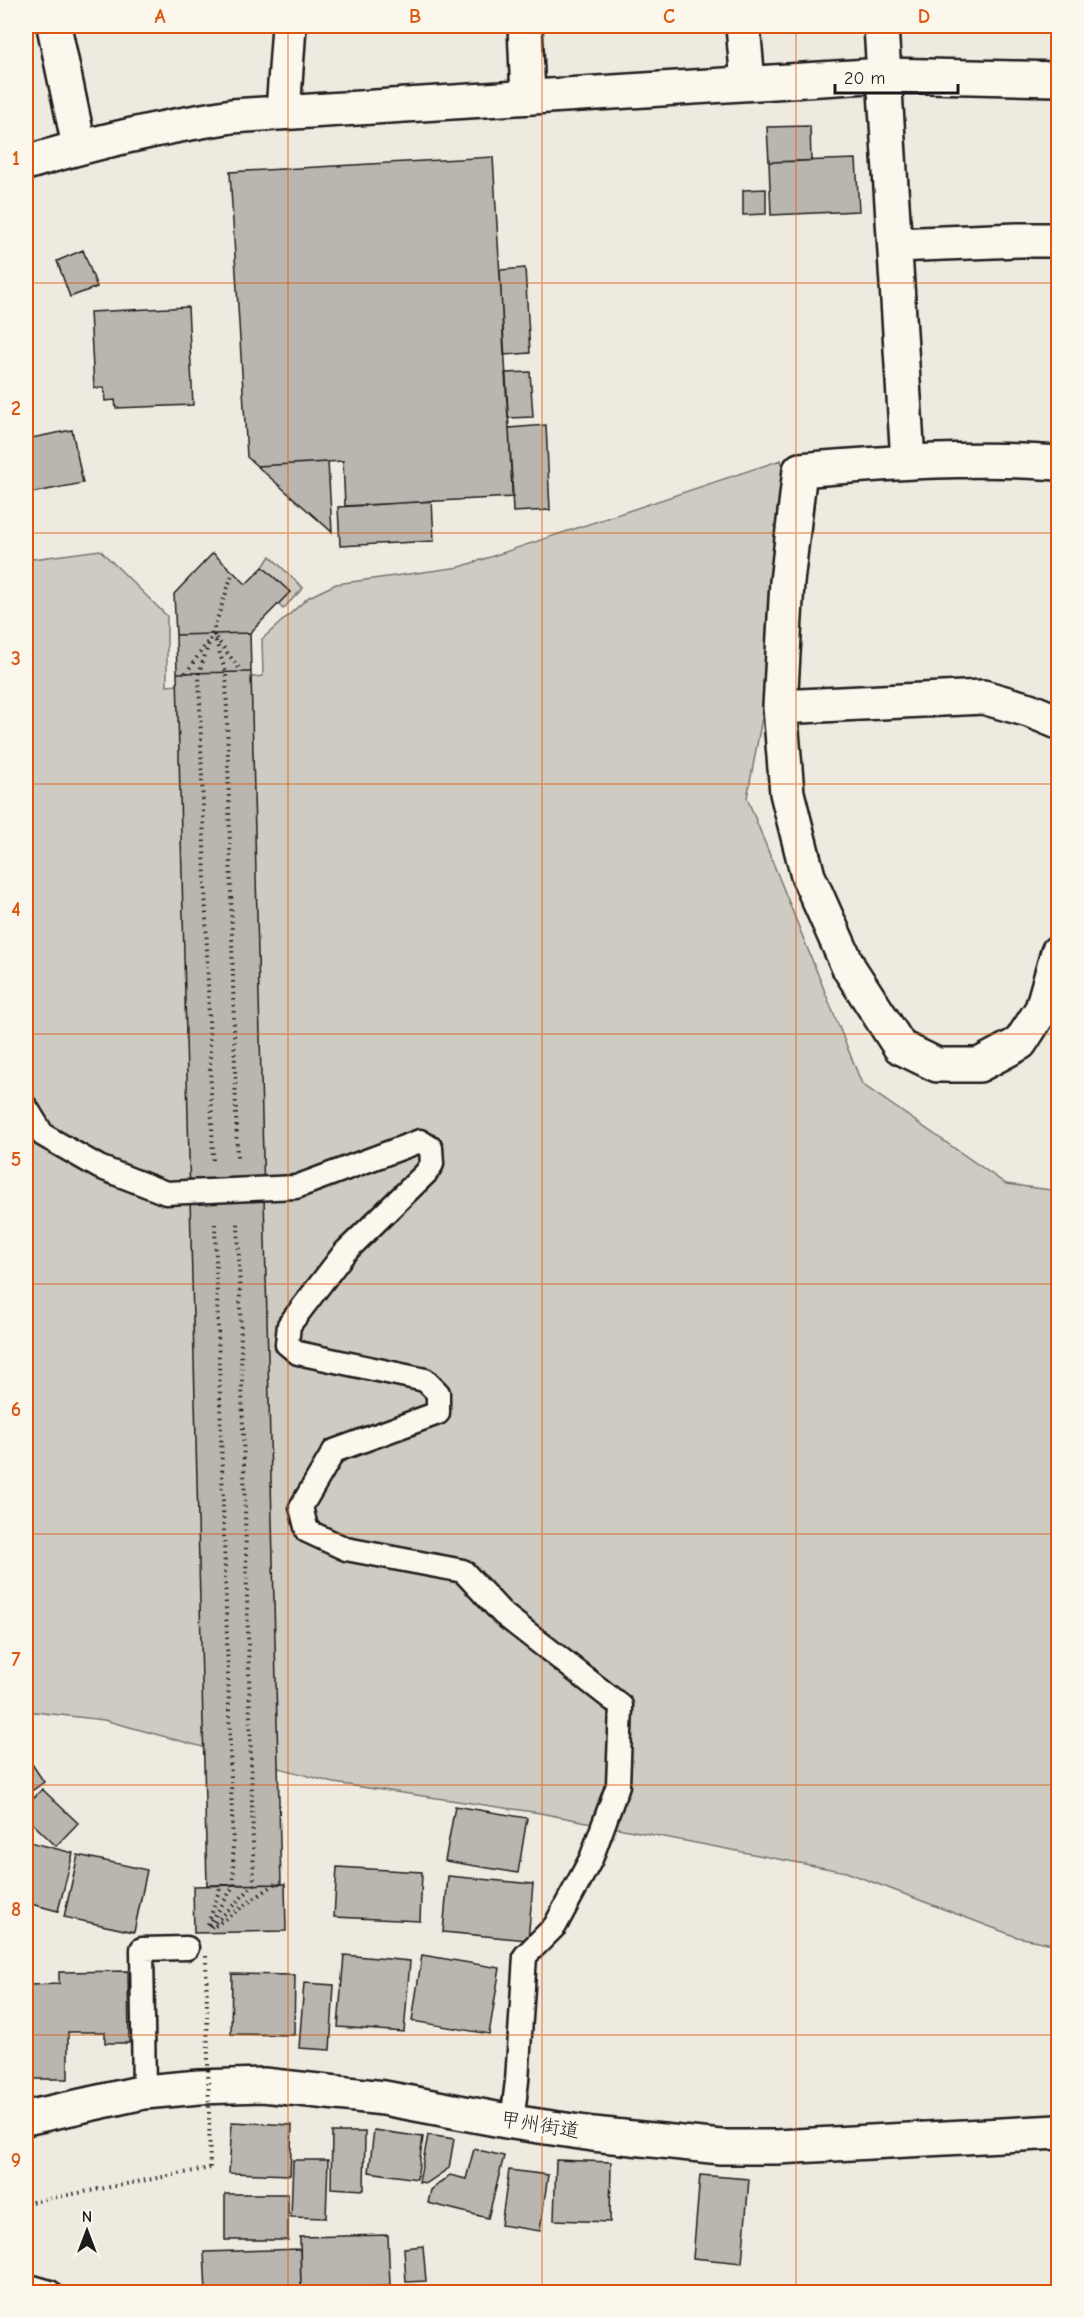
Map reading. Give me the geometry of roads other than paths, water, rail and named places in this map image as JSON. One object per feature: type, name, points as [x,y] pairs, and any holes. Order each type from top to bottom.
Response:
[{"type":"main road","points":[[54,26],[79,146]]},
{"type":"main road","points":[[284,111],[289,26]]},
{"type":"main road","points":[[525,26],[528,96]]},
{"type":"main road","points":[[743,26],[748,83]]},
{"type":"main road","points":[[881,26],[908,462]]},
{"type":"main road","points":[[26,163],[79,146],[147,130],[232,116],[284,111],[884,75],[1059,79]]},
{"type":"main road","points":[[895,245],[1059,240]]},
{"type":"main road","points":[[1059,463],[1015,460],[908,462],[800,470],[787,582],[780,707],[787,793],[808,876],[849,968],[900,1047],[937,1065],[979,1065],[1020,1043],[1042,1009],[1059,952]]},
{"type":"main road","points":[[780,707],[983,697],[1029,710],[1059,722]]},
{"type":"main road","name":"甲州街道","points":[[26,2118],[144,2092],[263,2085],[384,2098],[512,2122],[658,2142],[721,2147],[777,2147],[1059,2132]]},
{"type":"lane","points":[[26,1107],[43,1135],[99,1167],[166,1193],[296,1187],[420,1141],[431,1148],[432,1164],[426,1173],[345,1252],[289,1325],[287,1344],[298,1353],[425,1380],[438,1394],[438,1413],[334,1451],[301,1506],[307,1531],[346,1549],[463,1571],[503,1614],[621,1706],[618,1785],[591,1859],[555,1926],[525,1956],[512,2122]]},
{"type":"lane","points":[[144,2092],[142,1948],[196,1952]]},
{"type":"lane","points":[[26,2285],[50,2292]]}]
